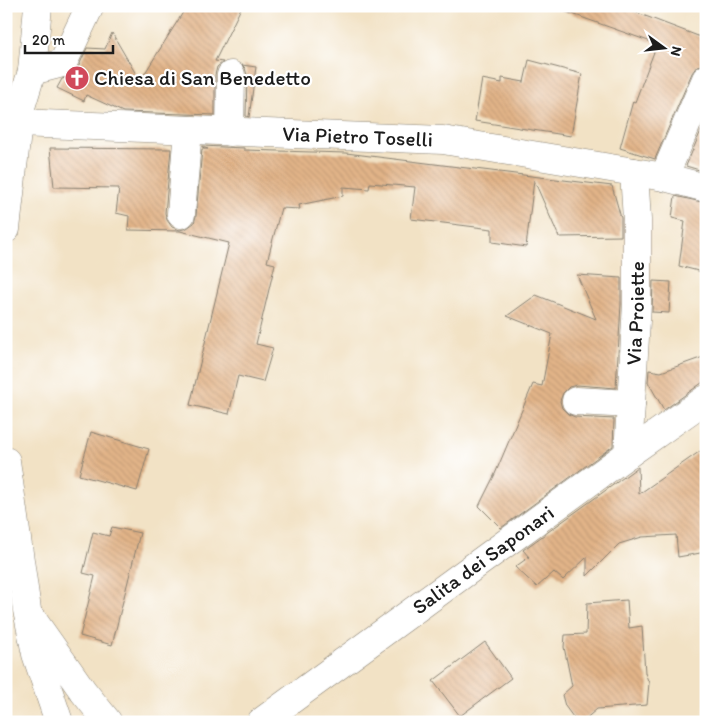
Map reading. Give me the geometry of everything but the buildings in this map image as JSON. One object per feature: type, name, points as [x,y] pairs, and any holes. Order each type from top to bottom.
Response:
[{"type":"street","points":[[6,229],[13,112],[32,71],[38,6]]},
{"type":"street","points":[[32,71],[63,63],[90,6]]},
{"type":"street","points":[[230,132],[231,75]]},
{"type":"street","points":[[664,177],[706,79]]},
{"type":"street","name":"Via Pietro Toselli","points":[[13,112],[188,130],[443,140],[664,177],[706,188]]},
{"type":"street","points":[[181,214],[188,130]]},
{"type":"street","name":"Via Proiette","points":[[628,454],[637,304],[637,220],[634,172]]},
{"type":"street","name":"Salita dei Saponari","points":[[261,722],[706,399]]},
{"type":"street","points":[[576,401],[631,404]]},
{"type":"street","points":[[6,461],[27,610],[36,654],[59,722]]},
{"type":"street","points":[[27,610],[83,692],[108,722]]},
{"type":"street","points":[[51,696],[71,722]]},
{"type":"place","name":"Chiesa di San Benedetto","points":[[77,78]]}]
